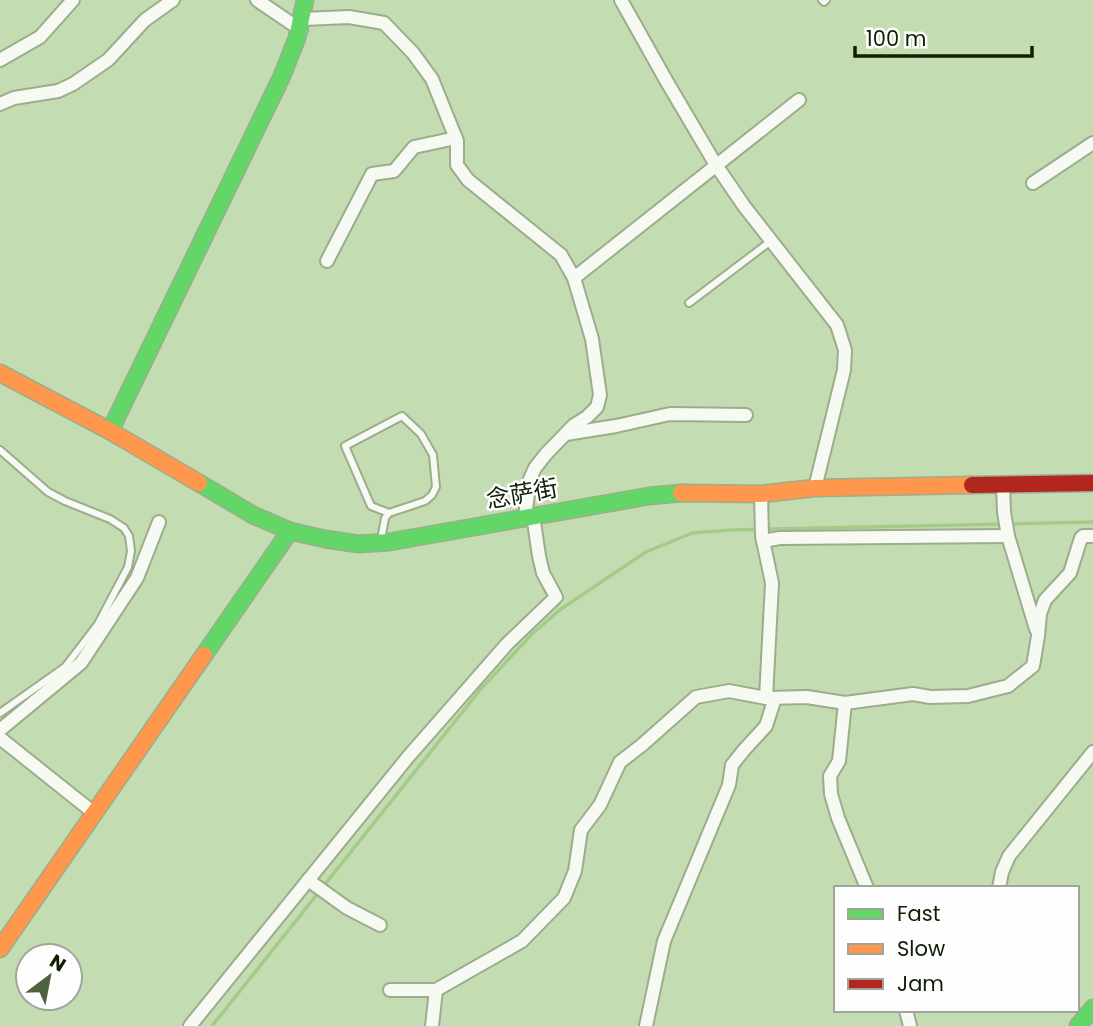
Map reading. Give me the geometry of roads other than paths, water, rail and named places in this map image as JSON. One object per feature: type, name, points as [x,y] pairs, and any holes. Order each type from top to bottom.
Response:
[{"type":"street","points":[[0,60],[40,37],[72,0]]},
{"type":"street","points":[[0,104],[14,98],[58,91],[73,84],[108,60],[145,20],[173,0]]},
{"type":"street","points":[[190,1026],[408,757],[480,674],[556,597],[543,573],[529,516],[530,479],[546,454],[574,425],[597,407],[600,395],[592,339],[574,278],[561,255],[468,180],[457,165],[456,138],[432,79],[413,53],[384,23],[349,17],[302,24],[257,0]]},
{"type":"street","points":[[110,431],[293,50],[302,24],[305,0]]},
{"type":"street","points":[[621,0],[716,164],[744,206],[836,325],[845,350],[844,370],[815,488]]},
{"type":"street","points":[[574,278],[799,100]]},
{"type":"street","points":[[327,261],[372,174],[394,171],[414,147],[456,138]]},
{"type":"street","points":[[1033,183],[1093,143]]},
{"type":"street","name":"念萨街","points":[[0,373],[110,431],[253,515],[290,531],[359,544],[381,543],[649,495],[692,492],[761,494],[815,488],[1093,484]]},
{"type":"street","points":[[565,434],[670,414],[746,415]]},
{"type":"street","points":[[1003,485],[1007,533],[1038,636]]},
{"type":"street","points":[[646,1026],[664,941],[729,785],[732,765],[766,726],[771,698],[772,583],[763,538],[761,494]]},
{"type":"street","points":[[0,730],[81,663],[137,578],[159,522]]},
{"type":"street","points":[[0,949],[290,531]]},
{"type":"street","points":[[763,538],[1007,533]]},
{"type":"street","points":[[390,990],[436,990],[522,942],[564,898],[575,871],[581,830],[600,805],[620,762],[696,697],[729,691],[771,698],[807,697],[845,703],[913,694],[930,697],[968,696],[1007,686],[1032,666],[1040,614],[1045,600],[1070,573],[1081,538],[1093,536]]},
{"type":"street","points":[[845,703],[839,761],[830,776],[831,794],[866,886]]},
{"type":"street","points":[[0,738],[94,813]]},
{"type":"street","points":[[999,886],[1009,856],[1093,752]]},
{"type":"street","points":[[308,880],[347,908],[380,925]]},
{"type":"street","points":[[432,1026],[436,990]]},
{"type":"street","points":[[1078,1026],[1093,1007]]},
{"type":"lane","points":[[690,303],[771,241]]},
{"type":"lane","points":[[381,543],[383,525],[389,513],[425,501],[436,487],[433,455],[421,434],[402,416],[345,446],[371,506],[389,513]]},
{"type":"lane","points":[[0,450],[48,492],[110,519],[124,528],[130,536],[131,551],[128,567],[98,624],[65,667],[0,713]]},
{"type":"waterway","points":[[212,1026],[480,690],[533,633],[561,609],[646,552],[692,533],[732,530],[1093,522]]}]
